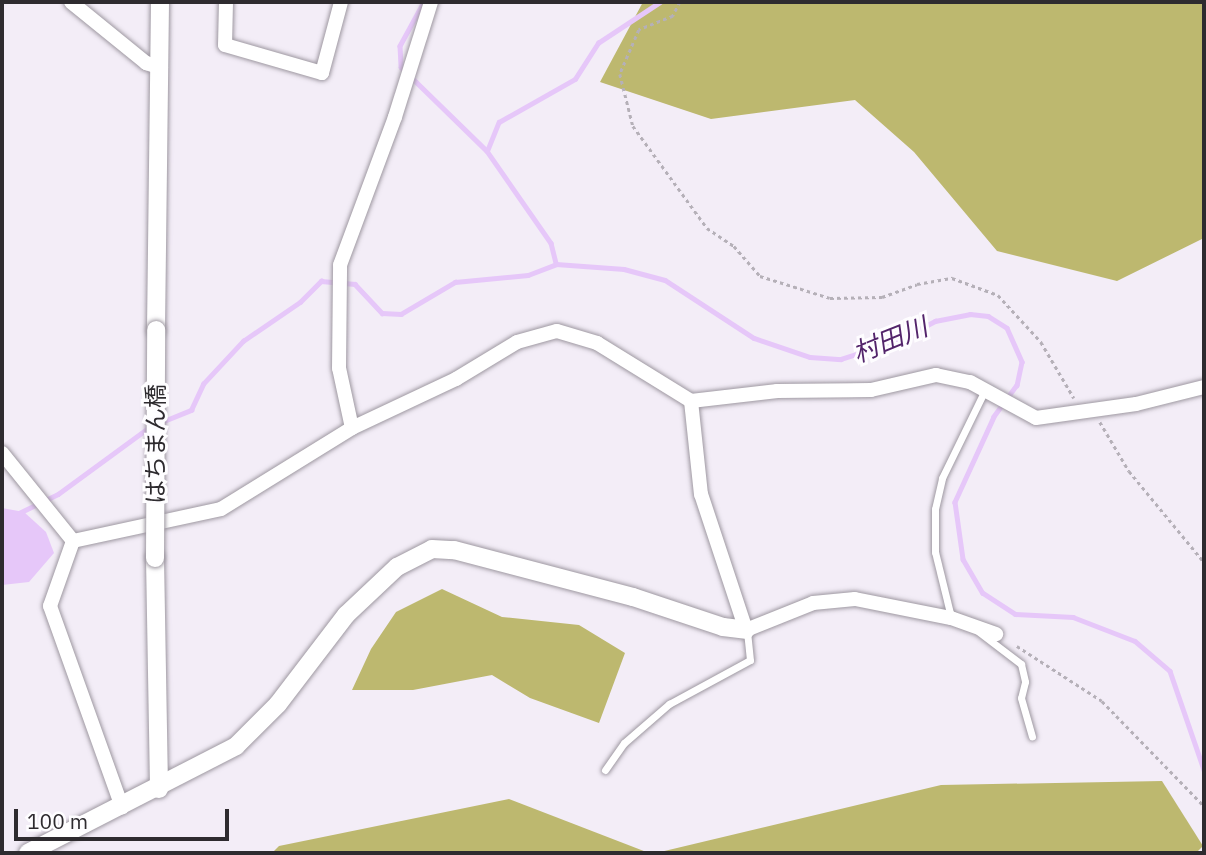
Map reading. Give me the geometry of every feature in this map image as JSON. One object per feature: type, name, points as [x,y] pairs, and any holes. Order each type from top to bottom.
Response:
[{"type":"street","points":[[71,2],[95,17],[146,63],[161,65]]},
{"type":"street","points":[[95,17],[96,2]]},
{"type":"street","points":[[160,2],[161,65]]},
{"type":"street","points":[[161,65],[167,2]]},
{"type":"street","points":[[226,2],[225,45],[322,73],[341,2]]},
{"type":"street","points":[[352,428],[339,368],[341,265],[395,117],[431,2]]},
{"type":"street","name":"はちまん橋","points":[[159,789],[155,558],[161,65]]},
{"type":"street","points":[[72,541],[221,509],[352,428],[456,379],[517,342],[557,331],[597,343],[691,401],[777,391],[871,390],[936,375],[970,382],[1036,418],[1088,412],[1204,387]]},
{"type":"street","points":[[691,401],[701,494],[746,630]]},
{"type":"street","points":[[2,453],[72,541]]},
{"type":"street","points":[[72,541],[50,606],[122,807]]},
{"type":"street","points":[[28,853],[159,789],[236,746],[278,704],[346,615],[397,567],[432,549],[454,550],[634,597],[723,627],[746,630],[813,603],[855,599],[951,618],[996,634]]},
{"type":"lane","points":[[951,618],[935,552],[935,509],[942,478],[985,390]]},
{"type":"lane","points":[[974,626],[989,644],[1021,664],[1025,682],[1021,698],[1032,736]]},
{"type":"lane","points":[[605,770],[624,743],[669,704],[750,660],[746,630]]},
{"type":"path","points":[[680,2],[673,16],[639,30],[620,74],[633,126],[708,228],[734,246],[760,276],[830,298],[883,297],[917,284],[952,278],[999,295],[1041,342],[1129,471],[1204,562]]},
{"type":"path","points":[[996,634],[1102,701],[1204,806]]},
{"type":"shaded area","points":[[643,2],[1204,2],[1204,238],[1117,281],[997,251],[914,152],[855,100],[711,119],[600,82]]},
{"type":"shaded area","points":[[2,508],[24,512],[46,532],[54,553],[29,582],[2,585]]},
{"type":"shaded area","points":[[442,589],[502,617],[579,625],[625,653],[599,723],[530,698],[492,675],[413,690],[352,690],[371,649],[396,612]]},
{"type":"shaded area","points":[[1162,781],[1203,846],[1196,853],[656,853],[941,785]]},
{"type":"shaded area","points":[[509,799],[649,853],[272,853],[279,846]]},
{"type":"waterway","points":[[424,2],[400,46],[401,67],[487,151],[551,243],[556,263]]},
{"type":"waterway","name":"村田川","points":[[487,151],[499,122],[575,79],[598,43],[660,2]]},
{"type":"waterway","name":"村田川","points":[[159,423],[191,410],[203,384],[243,341],[300,302],[321,281],[355,284],[382,313],[401,314],[455,282],[528,275],[556,264],[624,269],[665,280],[754,338],[810,357],[841,359],[897,341],[935,321],[970,314],[988,316],[1007,328],[1022,362],[1017,385],[994,417],[955,502],[963,559],[983,593],[1015,614],[1073,617],[1135,641],[1170,671],[1204,770]]},
{"type":"waterway","points":[[19,513],[58,494],[151,426]]}]
